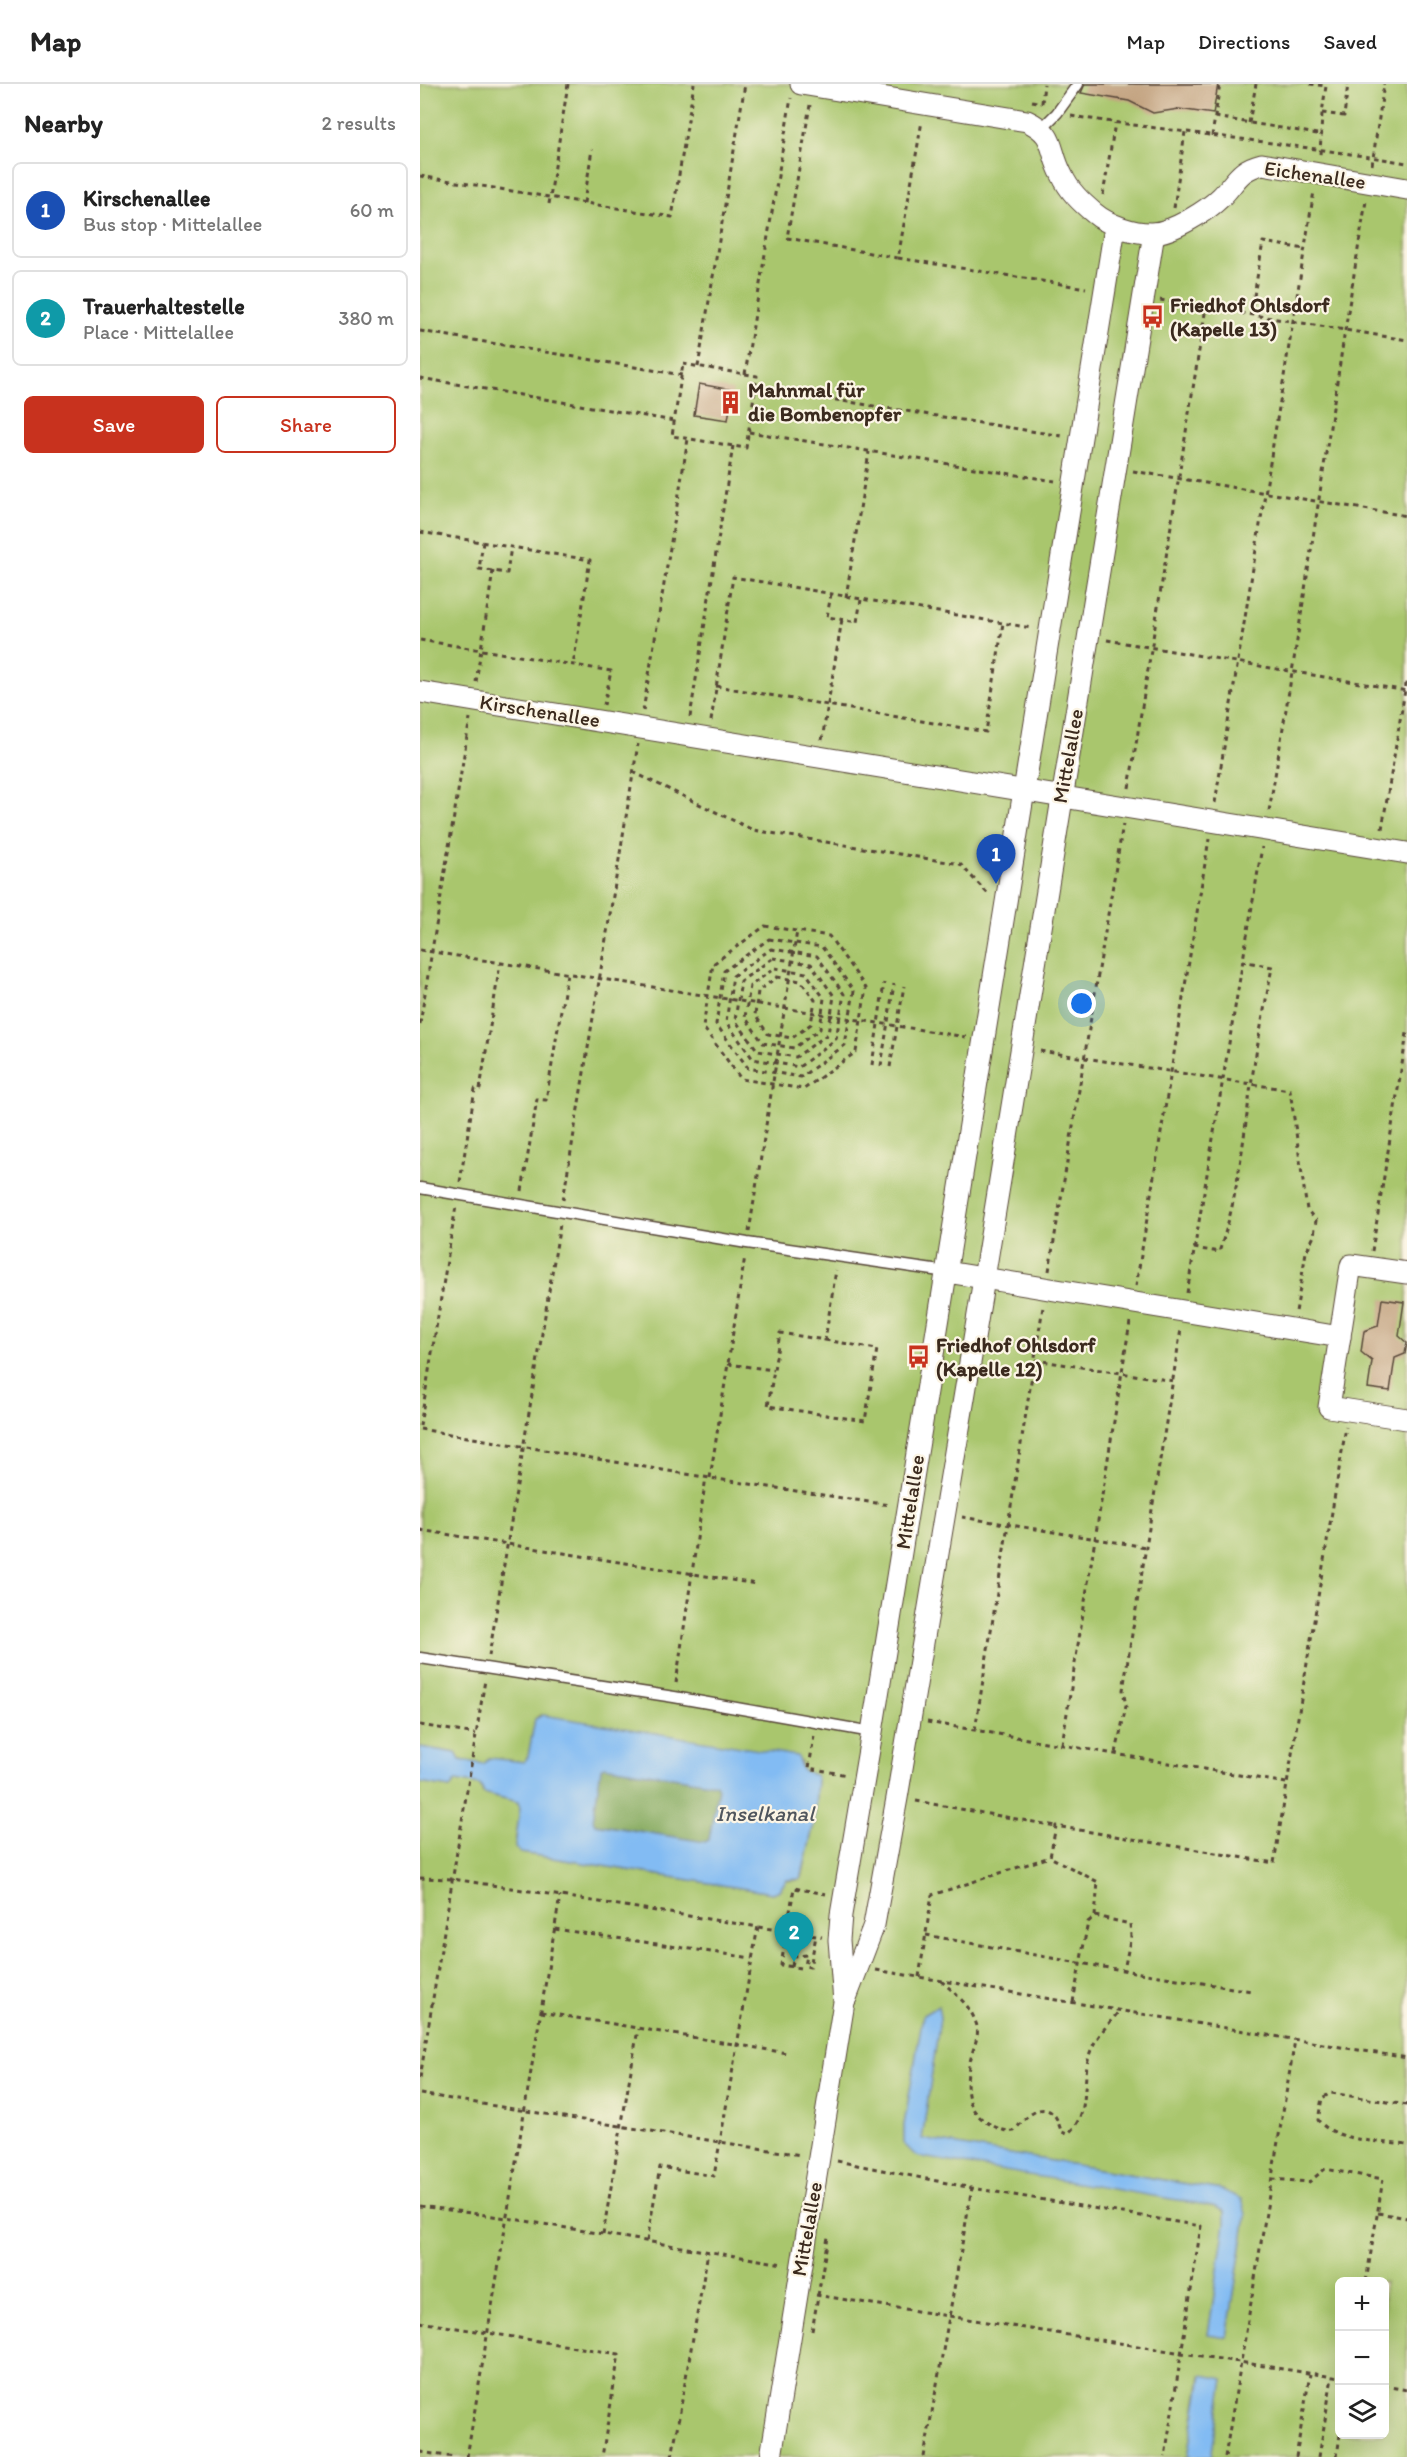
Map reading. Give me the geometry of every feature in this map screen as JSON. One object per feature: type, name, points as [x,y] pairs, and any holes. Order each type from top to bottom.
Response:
[{"type":"street","points":[[802,88],[925,104],[1027,121],[1042,128],[1047,135],[1062,176],[1073,194],[1107,222],[1162,230]]},
{"type":"street","name":"Eichenallee","points":[[1162,230],[1195,217],[1206,210],[1222,197],[1247,168],[1262,164],[1407,189]]},
{"type":"street","name":"Mittelallee","points":[[771,2457],[801,2267],[829,2160],[844,2002],[839,1940],[841,1915],[909,1508],[1105,291],[1107,222]]},
{"type":"street","name":"Mittelallee","points":[[844,2002],[872,1969],[874,1925],[945,1515],[1061,796],[1145,297],[1162,230]]},
{"type":"street","name":"Kirschenallee","points":[[420,692],[1407,853]]},
{"type":"street","points":[[1407,1273],[1351,1265],[1329,1407],[1407,1419]]},
{"type":"street","points":[[947,1272],[1340,1337]]},
{"type":"street","points":[[872,1732],[908,1729]]},
{"type":"lane","points":[[1042,128],[1057,113],[1078,84]]},
{"type":"lane","points":[[420,1188],[747,1243],[947,1272]]},
{"type":"lane","points":[[420,1658],[674,1697],[872,1732]]},
{"type":"path","points":[[549,204],[568,84]]},
{"type":"path","points":[[420,176],[672,217],[694,84]]},
{"type":"path","points":[[698,367],[745,84]]},
{"type":"path","points":[[1212,136],[1220,84]]},
{"type":"path","points":[[1249,123],[1256,84]]},
{"type":"path","points":[[1062,1744],[1321,149],[1322,113],[1326,86],[1310,84]]},
{"type":"path","points":[[1322,113],[1344,116],[1348,84]]},
{"type":"path","points":[[1116,1753],[1126,1706],[1123,1690],[1194,1248],[1293,672],[1317,501],[1384,84]]},
{"type":"path","points":[[744,374],[802,88]]},
{"type":"path","points":[[802,88],[787,238],[1105,291]]},
{"type":"path","points":[[898,258],[925,104]]},
{"type":"path","points":[[1057,113],[1407,163]]},
{"type":"path","points":[[1215,117],[1323,135]]},
{"type":"path","points":[[1107,222],[1115,123]]},
{"type":"path","points":[[1162,230],[1185,132]]},
{"type":"path","points":[[584,202],[592,149]]},
{"type":"path","points":[[1251,315],[1263,242],[1305,249]]},
{"type":"path","points":[[1145,297],[1407,340]]},
{"type":"path","points":[[975,1730],[1206,307]]},
{"type":"path","points":[[420,331],[682,375]]},
{"type":"path","points":[[683,364],[744,374],[757,376],[746,448],[672,436],[683,364]]},
{"type":"path","points":[[420,378],[675,421]]},
{"type":"path","points":[[756,387],[1081,439]]},
{"type":"path","points":[[748,432],[1074,484]]},
{"type":"path","points":[[420,2078],[688,439]]},
{"type":"path","points":[[698,737],[733,446]]},
{"type":"path","points":[[846,597],[869,452]]},
{"type":"path","points":[[1116,468],[1407,516]]},
{"type":"path","points":[[420,532],[590,560],[573,665]]},
{"type":"path","points":[[483,542],[479,569],[507,573],[512,547]]},
{"type":"path","points":[[420,1024],[493,571]]},
{"type":"path","points":[[698,737],[716,686],[733,577],[1050,631]]},
{"type":"path","points":[[831,594],[827,617],[857,622],[861,599]]},
{"type":"path","points":[[820,757],[842,619]]},
{"type":"path","points":[[716,686],[986,732],[1003,623]]},
{"type":"path","points":[[1089,637],[1406,690]]},
{"type":"path","points":[[420,640],[611,671],[602,721]]},
{"type":"path","points":[[1379,849],[1407,678]]},
{"type":"path","points":[[633,772],[753,830],[960,864],[992,898],[1007,900]]},
{"type":"path","points":[[765,926],[829,936],[866,988],[856,1052],[804,1089],[741,1079],[703,1027],[708,995],[713,964],[765,926]]},
{"type":"path","points":[[674,1697],[797,931]]},
{"type":"path","points":[[768,939],[822,947],[854,991],[845,1045],[801,1077],[748,1068],[716,1024],[720,997],[724,971],[768,939]]},
{"type":"path","points":[[771,949],[817,956],[844,994],[837,1040],[799,1067],[753,1059],[726,1022],[729,999],[733,976],[771,949]]},
{"type":"path","points":[[420,950],[984,1040]]},
{"type":"path","points":[[773,958],[792,961],[812,964],[834,996],[828,1034],[796,1057],[758,1051],[735,1020],[741,981],[773,958]]},
{"type":"path","points":[[1194,1248],[1219,1252],[1230,1222],[1240,1170],[1251,1084],[1272,967],[1242,961]]},
{"type":"path","points":[[500,963],[480,1089],[475,1089],[420,1428],[708,1478],[909,1508]]},
{"type":"path","points":[[775,968],[806,973],[824,998],[820,1029],[794,1047],[763,1043],[745,1017],[747,1002],[750,986],[775,968]]},
{"type":"path","points":[[520,1204],[537,1098],[546,1100],[567,974]]},
{"type":"path","points":[[777,977],[801,981],[815,1000],[811,1024],[792,1038],[768,1034],[755,1015],[757,1003],[758,991],[777,977]]},
{"type":"path","points":[[872,1065],[885,983]]},
{"type":"path","points":[[881,1066],[894,984]]},
{"type":"path","points":[[890,1067],[903,986]]},
{"type":"path","points":[[1370,1268],[1407,1033]]},
{"type":"path","points":[[1020,1047],[1290,1090],[1307,1210],[1316,1220],[1314,1236],[1306,1252],[1293,1330]]},
{"type":"path","points":[[825,1340],[838,1257]]},
{"type":"path","points":[[780,1333],[825,1340],[877,1348],[865,1421],[768,1406],[780,1333]]},
{"type":"path","points":[[1035,1360],[1122,1371],[1174,1381]]},
{"type":"path","points":[[728,1364],[774,1370]]},
{"type":"path","points":[[897,1798],[1274,1863],[1349,1411]]},
{"type":"path","points":[[945,1515],[1146,1546]]},
{"type":"path","points":[[420,1530],[756,1584]]},
{"type":"path","points":[[817,1722],[809,1768],[847,1775]]},
{"type":"path","points":[[420,1725],[476,1734]]},
{"type":"path","points":[[908,1729],[975,1730],[1286,1783]]},
{"type":"path","points":[[1050,1857],[1056,1826]]},
{"type":"path","points":[[919,1977],[932,1895],[1050,1857],[1098,1882],[1095,1916],[1088,1922],[1073,2002]]},
{"type":"path","points":[[420,1878],[453,1879],[824,1937]]},
{"type":"path","points":[[800,1968],[781,1965],[794,1888],[828,1894]]},
{"type":"path","points":[[467,2457],[560,1896]]},
{"type":"path","points":[[1095,1916],[1130,1924],[1131,1936],[1124,1970]]},
{"type":"path","points":[[647,2241],[660,2167],[714,2176],[758,1926]]},
{"type":"path","points":[[555,1929],[753,1958]]},
{"type":"path","points":[[926,1935],[1251,1991]]},
{"type":"path","points":[[792,1966],[794,1956],[807,1955],[805,1966],[810,1967],[816,1936]]},
{"type":"path","points":[[872,1969],[1407,2058]]},
{"type":"path","points":[[940,1979],[967,2005],[977,2024],[978,2037],[967,2072],[967,2095],[971,2108],[983,2120],[1006,2132],[1014,2131],[1030,2113],[1040,2110],[1047,2110],[1054,2115],[1062,2132],[1066,2134],[1076,2126],[1083,2108],[1088,2058],[1092,2047],[1119,2011]]},
{"type":"path","points":[[541,2012],[787,2053]]},
{"type":"path","points":[[603,2234],[638,2028]]},
{"type":"path","points":[[1225,2457],[1295,2040]]},
{"type":"path","points":[[1407,2105],[1331,2093],[1322,2098],[1318,2120],[1325,2129],[1362,2139],[1407,2145]]},
{"type":"path","points":[[420,2094],[829,2160],[972,2188],[1202,2226],[1165,2457]]},
{"type":"path","points":[[829,2160],[841,2151]]},
{"type":"path","points":[[1272,2179],[1309,2182],[1325,2169],[1383,2179],[1367,2277]]},
{"type":"path","points":[[924,2457],[972,2188]]},
{"type":"path","points":[[420,2206],[507,2218],[801,2267]]},
{"type":"path","points":[[1378,2213],[1407,2218]]},
{"type":"path","points":[[811,2342],[829,2229]]},
{"type":"path","points":[[672,2457],[708,2251]]},
{"type":"path","points":[[797,2292],[1335,2377]]},
{"type":"path","points":[[420,2322],[619,2354],[602,2457]]},
{"type":"path","points":[[1296,2457],[1310,2374]]},
{"type":"path","points":[[1319,2457],[1332,2377]]},
{"type":"path","points":[[1389,2387],[1407,2390]]},
{"type":"path","points":[[1337,2457],[1339,2439]]},
{"type":"path","points":[[420,2451],[454,2457]]},
{"type":"green space","points":[[420,84],[1407,84],[1407,2457],[1211,2457],[1224,2379],[1201,2375],[1188,2457],[420,2457],[420,1783],[450,1788],[456,1781],[480,1785],[483,1793],[518,1802],[520,1808],[515,1844],[521,1853],[772,1893],[781,1889],[784,1881],[802,1878],[814,1823],[817,1779],[815,1775],[802,1770],[801,1761],[540,1715],[535,1719],[528,1757],[524,1762],[489,1758],[484,1764],[460,1760],[456,1753],[420,1747]],"holes":[[[938,2006],[940,2018],[922,2139],[1222,2190],[1246,2215],[1227,2338],[1208,2335],[1225,2211],[1213,2206],[904,2144],[904,2125],[923,2015]]]},
{"type":"green space","points":[[604,1766],[716,1784],[718,1788],[709,1840],[705,1842],[595,1824],[593,1820],[601,1768]]},
{"type":"water","name":"Inselkanal","points":[[543,1715],[797,1756],[802,1770],[815,1775],[817,1779],[814,1823],[801,1879],[787,1880],[778,1891],[772,1893],[521,1853],[515,1848],[520,1808],[518,1802],[484,1793],[480,1785],[456,1781],[450,1788],[420,1783],[420,1747],[456,1753],[460,1760],[484,1764],[489,1758],[524,1762],[528,1757],[535,1719]],"holes":[[[604,1766],[716,1784],[718,1788],[709,1840],[705,1842],[595,1824],[593,1820],[601,1768]]]},
{"type":"water","points":[[938,2006],[940,2018],[922,2139],[1222,2190],[1242,2199],[1246,2215],[1227,2338],[1208,2335],[1225,2211],[1213,2206],[916,2156],[904,2144],[904,2125],[923,2015]]},
{"type":"water","points":[[1202,2375],[1224,2379],[1211,2457],[1188,2457]]},
{"type":"building","points":[[1085,84],[1218,84],[1213,114],[1179,109],[1153,113],[1129,101],[1081,93]]},
{"type":"building","points":[[699,384],[733,390],[728,420],[694,415]]},
{"type":"building","points":[[1382,1299],[1404,1302],[1399,1336],[1407,1343],[1405,1354],[1395,1358],[1390,1391],[1368,1388],[1372,1361],[1361,1352],[1364,1331],[1378,1326]]},
{"type":"place","name":"Friedhof Ohlsdorf (Kapelle 13)","points":[[1152,317]]},
{"type":"place","name":"Mahnmal für die Bombenopfer","points":[[730,402]]},
{"type":"place","name":"Kirschenallee","points":[[996,884]]},
{"type":"place","name":"Friedhof Ohlsdorf (Kapelle 12)","points":[[918,1357]]},
{"type":"place","name":"Trauerhaltestelle","points":[[794,1962]]}]
